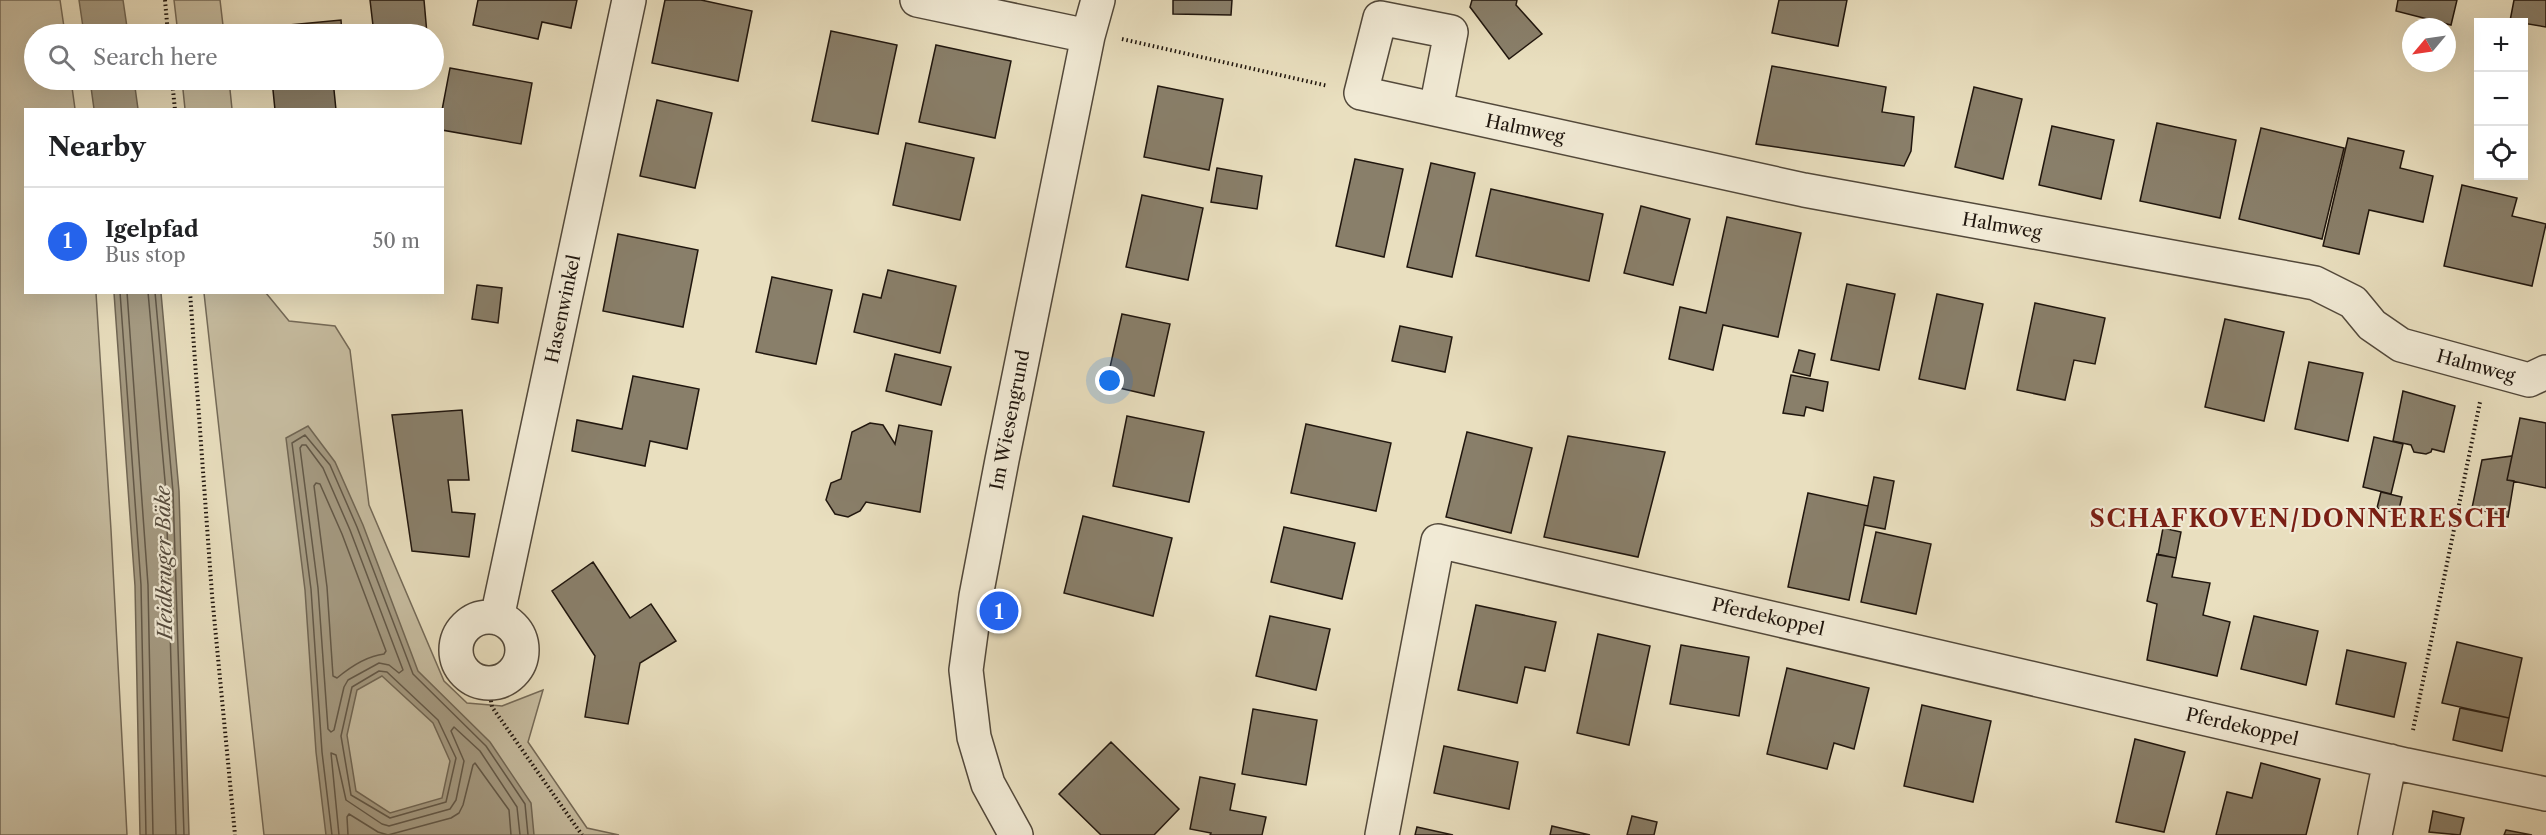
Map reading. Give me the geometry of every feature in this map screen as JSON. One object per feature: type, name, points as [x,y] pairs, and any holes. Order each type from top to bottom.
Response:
[{"type":"street","name":"Hasenwinkel","points":[[497,618],[629,0]]},
{"type":"street","points":[[917,0],[1089,34]]},
{"type":"street","name":"Im Wiesengrund","points":[[1011,833],[988,784],[974,737],[966,670],[976,596],[1002,460],[1089,34],[1098,0]]},
{"type":"street","points":[[1361,93],[1380,18],[1424,13],[1451,32],[1436,109]]},
{"type":"street","name":"Halmweg","points":[[1361,93],[1804,190],[2315,282],[2354,302],[2372,326],[2402,345],[2529,380],[2546,372]]},
{"type":"street","name":"Pferdekoppel","points":[[1382,835],[1438,541],[2398,763],[2546,794]]},
{"type":"street","points":[[497,618],[508,623],[517,633],[522,655],[519,665],[511,675],[499,682],[488,683],[476,681],[467,675],[457,658],[456,647],[465,627],[475,621],[497,618]]},
{"type":"street","points":[[2375,835],[2398,763]]},
{"type":"path","points":[[165,0],[167,24]]},
{"type":"path","points":[[1089,34],[1361,93]]},
{"type":"path","points":[[173,90],[175,108]]},
{"type":"path","points":[[190,294],[212,595],[235,835]]},
{"type":"path","points":[[2398,763],[2486,369]]},
{"type":"path","points":[[488,683],[492,707],[582,835]]},
{"type":"shaded area","points":[[0,0],[60,0],[64,24],[24,24],[24,90],[72,90],[75,108],[24,108],[24,294],[96,294],[127,835],[0,835]]},
{"type":"shaded area","points":[[174,0],[220,0],[223,24],[177,24]]},
{"type":"shaded area","points":[[183,90],[230,90],[232,108],[185,108]]},
{"type":"shaded area","points":[[204,294],[267,294],[289,321],[335,326],[350,350],[369,505],[444,681],[467,703],[502,706],[543,690],[528,742],[587,828],[619,835],[264,835]]},
{"type":"water","points":[[79,0],[123,0],[127,24],[83,24]]},
{"type":"water","points":[[91,90],[135,90],[138,108],[94,108]]},
{"type":"water","name":"Heidkruger Bäke","points":[[114,294],[161,294],[179,491],[189,835],[140,835],[135,586]]},
{"type":"water","points":[[308,426],[335,462],[363,525],[418,671],[490,742],[531,803],[534,835],[326,835],[316,752],[305,590],[286,438]],"holes":[[[382,676],[433,723],[450,761],[442,798],[390,813],[356,791],[347,735],[357,690]]]},
{"type":"building","points":[[370,0],[424,0],[426,24],[373,24]]},
{"type":"building","points":[[478,0],[577,0],[571,28],[542,22],[538,39],[473,25]]},
{"type":"building","points":[[665,0],[701,0],[752,11],[738,81],[652,63]]},
{"type":"building","points":[[1173,0],[1232,0],[1231,15],[1173,14]]},
{"type":"building","points":[[1472,0],[1517,0],[1516,5],[1542,34],[1509,59],[1470,7]]},
{"type":"building","points":[[1779,0],[1847,0],[1838,46],[1772,33]]},
{"type":"building","points":[[2398,0],[2457,0],[2453,18],[2424,18],[2396,11]]},
{"type":"building","points":[[2514,0],[2546,0],[2546,27],[2528,24],[2528,18],[2511,18]]},
{"type":"building","points":[[341,20],[341,24],[299,24]]},
{"type":"building","points":[[831,31],[897,45],[878,134],[812,121]]},
{"type":"building","points":[[936,45],[1011,61],[995,138],[919,122]]},
{"type":"building","points":[[1772,66],[1886,87],[1882,112],[1914,117],[1911,151],[1904,166],[1756,144]]},
{"type":"building","points":[[450,68],[532,83],[521,144],[444,130],[442,108]]},
{"type":"building","points":[[1158,86],[1223,99],[1209,170],[1144,157]]},
{"type":"building","points":[[1974,87],[2022,99],[2003,179],[1955,167]]},
{"type":"building","points":[[273,90],[334,90],[336,108],[275,108]]},
{"type":"building","points":[[657,100],[712,113],[695,188],[640,176]]},
{"type":"building","points":[[2157,123],[2236,140],[2220,218],[2140,201]]},
{"type":"building","points":[[2052,126],[2114,140],[2101,199],[2039,185]]},
{"type":"building","points":[[2261,128],[2344,148],[2322,239],[2239,219]]},
{"type":"building","points":[[2348,138],[2404,151],[2400,168],[2433,176],[2423,222],[2369,210],[2359,254],[2323,246]]},
{"type":"building","points":[[906,143],[974,158],[960,220],[893,205]]},
{"type":"building","points":[[1355,159],[1403,169],[1384,257],[1336,246]]},
{"type":"building","points":[[1431,163],[1475,173],[1452,277],[1407,267]]},
{"type":"building","points":[[1217,168],[1262,176],[1257,209],[1211,202]]},
{"type":"building","points":[[2462,185],[2517,198],[2512,216],[2546,224],[2532,286],[2444,266]]},
{"type":"building","points":[[1491,189],[1603,214],[1589,281],[1476,256]]},
{"type":"building","points":[[1142,195],[1203,208],[1188,280],[1126,267]]},
{"type":"building","points":[[1641,206],[1690,219],[1673,285],[1624,273]]},
{"type":"building","points":[[1727,217],[1801,233],[1778,337],[1723,325],[1713,370],[1669,359],[1680,307],[1706,313]]},
{"type":"building","points":[[618,234],[698,250],[683,327],[603,311]]},
{"type":"building","points":[[888,270],[956,286],[940,353],[854,332],[863,294],[881,298]]},
{"type":"building","points":[[772,277],[832,290],[816,364],[756,352]]},
{"type":"building","points":[[1847,284],[1895,294],[1879,370],[1831,360]]},
{"type":"building","points":[[477,285],[502,288],[498,323],[472,319]]},
{"type":"building","points":[[1937,294],[1983,304],[1965,389],[1919,379]]},
{"type":"building","points":[[2035,303],[2105,318],[2095,364],[2074,360],[2065,400],[2017,390]]},
{"type":"building","points":[[1122,314],[1170,324],[1154,396],[1106,385]]},
{"type":"building","points":[[2225,319],[2284,332],[2264,421],[2205,407]]},
{"type":"building","points":[[1400,326],[1452,337],[1445,372],[1392,361]]},
{"type":"building","points":[[1799,350],[1815,354],[1810,376],[1793,372]]},
{"type":"building","points":[[895,354],[951,367],[941,405],[886,391]]},
{"type":"building","points":[[2309,362],[2363,373],[2348,441],[2295,429]]},
{"type":"building","points":[[1791,375],[1828,382],[1823,411],[1806,407],[1804,416],[1783,413]]},
{"type":"building","points":[[633,376],[699,389],[687,449],[650,441],[645,466],[572,451],[577,420],[622,429]]},
{"type":"building","points":[[2403,391],[2455,406],[2444,452],[2432,449],[2426,454],[2414,452],[2411,445],[2393,441]]},
{"type":"building","points":[[462,410],[469,480],[448,480],[452,512],[475,514],[469,557],[412,551],[392,415]]},
{"type":"building","points":[[1127,416],[1204,432],[1189,502],[1113,486]]},
{"type":"building","points":[[2520,418],[2546,423],[2546,488],[2507,480]]},
{"type":"building","points":[[870,423],[883,425],[895,444],[899,425],[932,431],[920,512],[866,502],[860,511],[848,517],[835,514],[826,500],[831,483],[841,479],[852,432]]},
{"type":"building","points":[[1306,424],[1391,443],[1376,511],[1291,493]]},
{"type":"building","points":[[1467,432],[1532,448],[1511,533],[1446,517]]},
{"type":"building","points":[[1568,436],[1665,452],[1638,557],[1544,537]]},
{"type":"building","points":[[2374,437],[2403,444],[2391,494],[2363,487]]},
{"type":"building","points":[[2512,456],[2507,480],[2514,481],[2508,517],[2472,508],[2482,460]]},
{"type":"building","points":[[1874,477],[1894,481],[1885,529],[1864,525]]},
{"type":"building","points":[[2381,492],[2402,497],[2398,513],[2377,508]]},
{"type":"building","points":[[1808,493],[1868,506],[1849,600],[1788,587]]},
{"type":"building","points":[[1083,516],[1172,538],[1153,616],[1064,593]]},
{"type":"building","points":[[1284,527],[1355,543],[1342,599],[1271,582]]},
{"type":"building","points":[[2163,528],[2181,532],[2176,558],[2158,555]]},
{"type":"building","points":[[1876,532],[1931,544],[1916,614],[1861,602]]},
{"type":"building","points":[[2157,554],[2176,558],[2172,577],[2210,583],[2203,615],[2230,622],[2217,676],[2147,660],[2157,604],[2147,601]]},
{"type":"building","points":[[593,562],[630,618],[651,604],[676,641],[640,663],[628,724],[585,717],[595,656],[552,591]]},
{"type":"building","points":[[1476,605],[1556,622],[1545,671],[1525,667],[1517,703],[1458,690]]},
{"type":"building","points":[[1270,616],[1330,629],[1316,690],[1256,676]]},
{"type":"building","points":[[2254,616],[2318,631],[2306,685],[2241,669]]},
{"type":"building","points":[[1598,634],[1650,646],[1629,745],[1577,733]]},
{"type":"building","points":[[2457,642],[2522,658],[2509,718],[2442,703]]},
{"type":"building","points":[[1681,645],[1749,657],[1739,716],[1670,704]]},
{"type":"building","points":[[2347,650],[2406,663],[2394,717],[2336,704]]},
{"type":"building","points":[[1787,668],[1869,688],[1854,749],[1834,743],[1827,769],[1767,754]]},
{"type":"building","points":[[1922,705],[1991,721],[1973,802],[1904,786]]},
{"type":"building","points":[[2460,708],[2509,718],[2502,751],[2453,740]]},
{"type":"building","points":[[1253,709],[1317,720],[1306,785],[1242,774]]},
{"type":"building","points":[[2135,739],[2185,752],[2164,832],[2116,822]]},
{"type":"building","points":[[1111,742],[1179,809],[1154,835],[1101,835],[1059,794]]},
{"type":"building","points":[[1444,746],[1518,762],[1509,809],[1434,793]]},
{"type":"building","points":[[2261,763],[2320,779],[2306,835],[2216,835],[2227,792],[2252,798]]},
{"type":"building","points":[[1200,777],[1235,784],[1230,810],[1266,817],[1262,835],[1210,835],[1211,833],[1190,829]]},
{"type":"building","points":[[2433,811],[2464,818],[2460,835],[2429,832]]},
{"type":"building","points":[[1632,816],[1657,822],[1654,835],[1627,835]]},
{"type":"building","points":[[1552,826],[1590,835],[1550,835]]},
{"type":"building","points":[[1417,827],[1453,835],[1415,835]]},
{"type":"building","points":[[2506,830],[2532,835],[2504,835]]},
{"type":"place","name":"Igelpfad","points":[[999,611]]},
{"type":"district","name":"SCHAFKOVEN/DONNERESCH","points":[[2299,518]]}]
